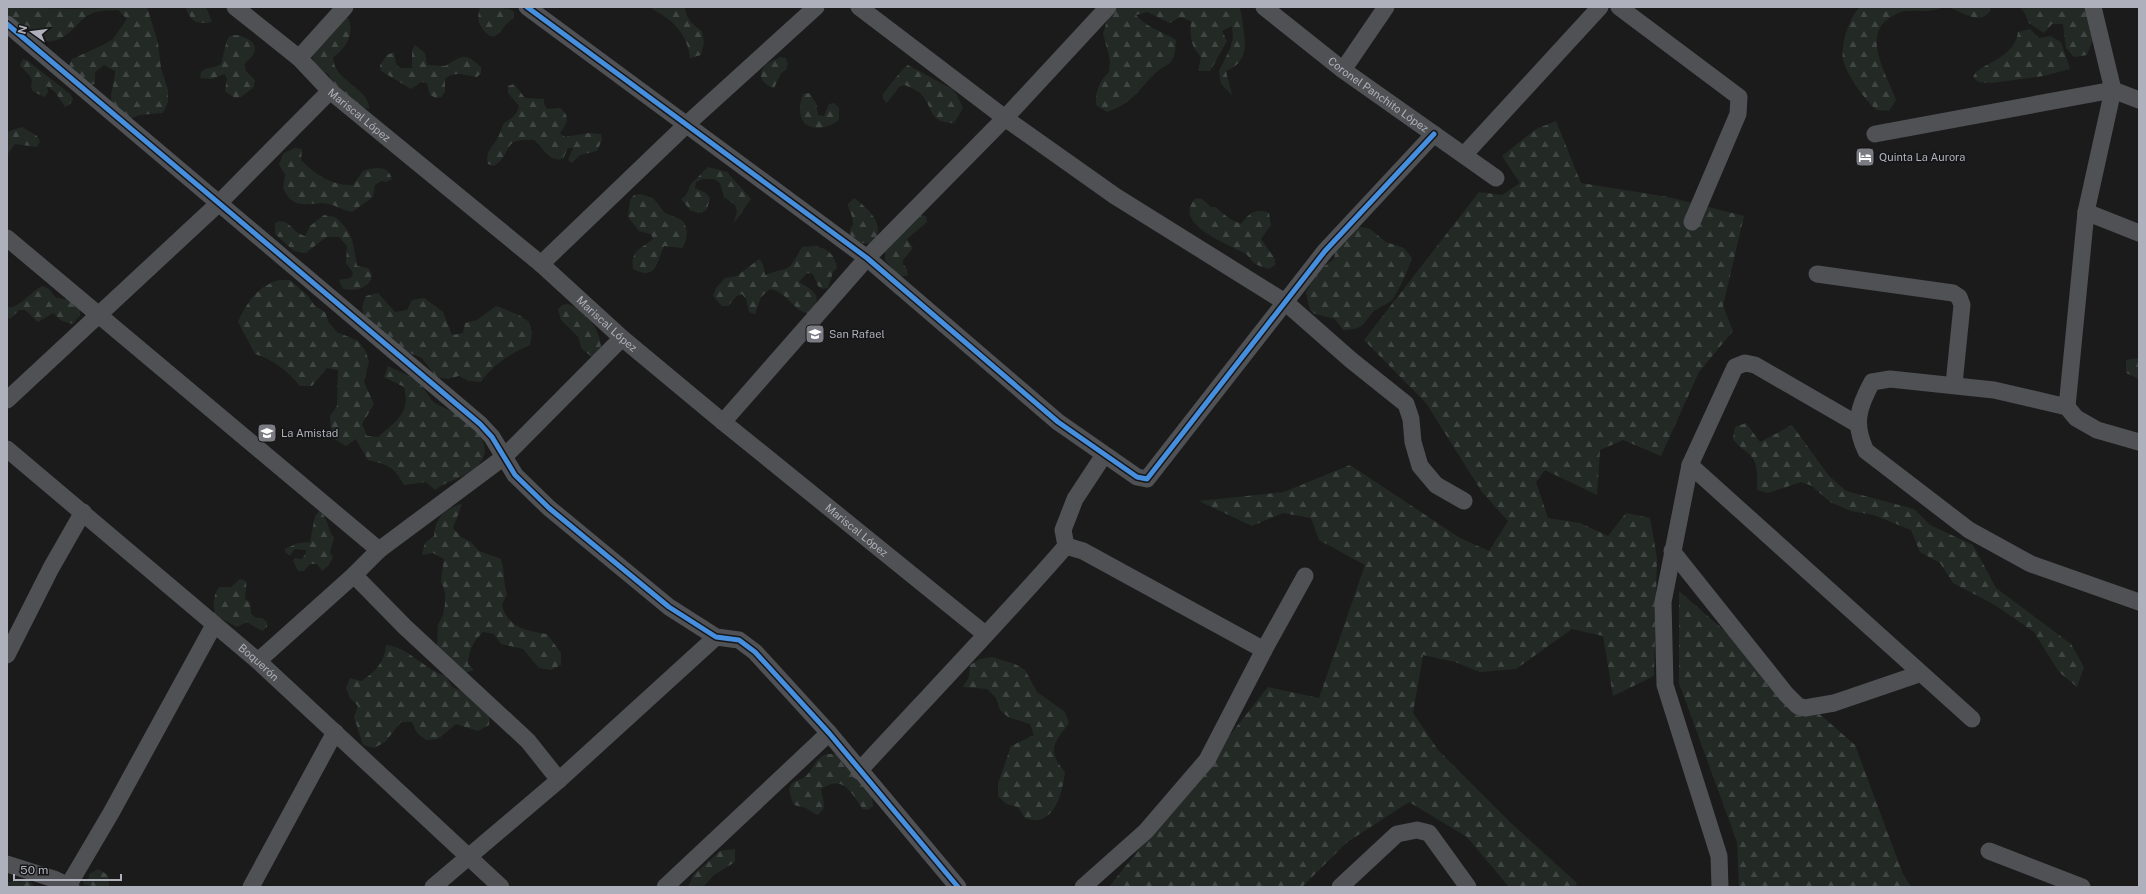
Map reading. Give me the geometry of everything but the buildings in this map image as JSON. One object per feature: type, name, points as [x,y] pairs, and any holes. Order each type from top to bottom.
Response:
[{"type":"street","name":"Mariscal López","points":[[235,7],[298,58],[330,91],[541,264],[622,338],[723,422],[985,634]]},
{"type":"street","points":[[298,58],[345,7]]},
{"type":"street","points":[[527,7],[867,258],[1058,422],[1137,478],[1147,479],[1325,252],[1434,134]]},
{"type":"street","points":[[541,264],[686,125],[816,7]]},
{"type":"street","points":[[859,7],[1005,118],[1115,196],[1285,302],[1351,360],[1406,404],[1411,419],[1413,442],[1420,466],[1436,485],[1464,501]]},
{"type":"street","points":[[723,422],[867,258],[1005,118],[1108,7]]},
{"type":"street","name":"Coronel Panchito López","points":[[1264,7],[1344,70],[1496,178]]},
{"type":"street","points":[[1344,70],[1386,7]]},
{"type":"street","points":[[1464,155],[1600,7]]},
{"type":"street","points":[[1619,7],[1739,97],[1738,114],[1692,222]]},
{"type":"street","points":[[2067,407],[2086,212],[2113,90],[2093,7]]},
{"type":"street","points":[[7,24],[480,424],[492,437],[515,475],[549,508],[669,607],[716,637],[739,640],[755,652],[829,733],[859,772],[958,887]]},
{"type":"street","points":[[1875,134],[2113,90],[2139,100]]},
{"type":"street","points":[[7,400],[218,203],[330,91]]},
{"type":"street","points":[[2086,212],[2139,233]]},
{"type":"street","points":[[7,238],[99,313],[379,550]]},
{"type":"street","points":[[1817,274],[1952,293],[1959,297],[1962,305],[1954,384]]},
{"type":"street","points":[[258,661],[354,575],[379,550],[504,457],[622,338]]},
{"type":"street","points":[[1720,887],[1719,856],[1665,685],[1663,602],[1690,466],[1735,368],[1745,363],[1755,365],[1857,424]]},
{"type":"street","points":[[2139,442],[2097,430],[2076,418],[2067,407],[1994,390],[1954,384],[1890,379],[1872,382],[1863,398],[1857,424],[1859,438],[1866,451],[1969,530],[2031,564],[2139,602]]},
{"type":"street","name":"Boquerón","points":[[7,449],[258,661],[501,887]]},
{"type":"street","points":[[1066,546],[1063,530],[1075,499],[1104,455]]},
{"type":"street","points":[[1690,466],[1919,674],[1972,719]]},
{"type":"street","points":[[7,655],[13,631],[52,568],[83,512]]},
{"type":"street","points":[[859,772],[985,634],[1013,606],[1066,546]]},
{"type":"street","points":[[1066,546],[1083,551],[1264,650]]},
{"type":"street","points":[[1672,551],[1786,694],[1798,706],[1805,708],[1834,703],[1919,674]]},
{"type":"street","points":[[354,575],[405,627],[528,741],[559,780]]},
{"type":"street","points":[[1083,887],[1146,831],[1207,760],[1264,650],[1305,576]]},
{"type":"street","points":[[7,864],[54,879],[69,886],[111,813],[214,625]]},
{"type":"street","points":[[433,887],[559,780],[716,637]]},
{"type":"street","points":[[251,887],[335,732]]},
{"type":"street","points":[[672,885],[829,733]]},
{"type":"street","points":[[1340,887],[1397,834],[1417,830],[1429,833],[1468,887]]},
{"type":"street","points":[[1989,851],[2082,887]]},
{"type":"green space","points":[[7,7],[72,9],[147,7],[158,43],[161,68],[168,90],[168,102],[163,113],[139,115],[126,121],[114,107],[111,98],[115,71],[104,65],[95,72],[95,84],[83,86],[67,70],[72,59],[113,39],[127,19],[118,10],[99,11],[90,14],[66,35],[57,40],[42,41],[25,36],[7,28]]},
{"type":"green space","points":[[185,7],[206,7],[212,22],[198,23],[192,19]]},
{"type":"green space","points":[[480,7],[509,9],[514,12],[514,18],[509,21],[498,34],[491,36],[487,34],[479,23],[478,15]]},
{"type":"green space","points":[[652,7],[685,7],[688,18],[702,31],[704,43],[701,55],[690,58],[689,49],[678,28],[652,9]]},
{"type":"green space","points":[[1116,7],[1239,7],[1242,16],[1245,47],[1242,58],[1238,63],[1226,71],[1232,95],[1221,84],[1219,71],[1230,49],[1233,38],[1232,26],[1222,31],[1227,41],[1210,71],[1198,71],[1201,57],[1197,53],[1193,44],[1191,21],[1180,17],[1170,23],[1147,12],[1136,15],[1145,23],[1176,40],[1173,59],[1169,64],[1160,69],[1131,99],[1124,104],[1107,112],[1096,105],[1098,87],[1109,72],[1110,60],[1103,33],[1107,21]]},
{"type":"green space","points":[[1860,7],[1944,7],[1930,11],[1901,12],[1888,19],[1881,27],[1877,36],[1879,58],[1896,100],[1889,111],[1877,110],[1873,107],[1857,86],[1844,64],[1843,46],[1847,31],[1852,17]]},
{"type":"green space","points":[[1946,7],[1989,7],[1991,9],[1987,15],[1976,18]]},
{"type":"green space","points":[[2019,7],[2087,7],[2095,34],[2087,55],[2074,57],[2066,48],[2063,24],[2052,24],[2044,33],[2029,23],[2024,12]]},
{"type":"green space","points":[[342,18],[348,18],[350,24],[350,35],[342,50],[333,57],[335,65],[339,72],[364,95],[368,102],[369,109],[364,108],[333,86],[329,75],[315,66],[312,57],[335,30]]},
{"type":"green space","points":[[2030,29],[2039,38],[2050,36],[2061,42],[2070,69],[2043,76],[1991,83],[1978,82],[1973,77],[1976,72],[2008,52],[2016,40],[2018,32]]},
{"type":"green space","points":[[237,35],[251,41],[255,47],[253,55],[244,65],[246,71],[255,80],[254,87],[241,97],[235,98],[225,91],[227,78],[224,74],[212,79],[200,78],[203,70],[216,67],[221,64],[227,40],[230,36]]},
{"type":"green space","points":[[415,45],[425,53],[427,65],[445,66],[460,58],[466,57],[481,67],[481,73],[477,77],[460,74],[449,76],[445,79],[445,92],[441,97],[436,98],[430,95],[427,83],[421,82],[411,89],[381,71],[380,65],[387,55],[394,52],[396,64],[400,68],[412,68],[412,50]]},
{"type":"green space","points":[[780,57],[786,58],[788,64],[786,70],[781,73],[774,88],[763,81],[761,78],[761,71],[771,61]]},
{"type":"green space","points":[[23,59],[28,61],[70,94],[73,99],[70,104],[65,107],[55,92],[47,86],[48,92],[45,97],[34,92],[31,88],[31,77],[20,65]]},
{"type":"green space","points":[[908,65],[952,89],[957,95],[963,108],[954,123],[940,121],[936,118],[921,94],[905,85],[899,87],[887,103],[883,99],[883,94],[902,70]]},
{"type":"green space","points":[[514,84],[525,98],[544,99],[544,104],[547,109],[560,108],[566,114],[567,120],[560,133],[565,137],[589,133],[601,134],[602,140],[597,151],[580,155],[572,163],[568,160],[573,148],[568,148],[563,159],[558,159],[547,154],[534,140],[523,140],[512,143],[504,156],[494,166],[488,164],[487,156],[504,123],[514,116],[519,106],[508,93],[508,86]]},
{"type":"green space","points":[[809,93],[816,103],[818,115],[824,116],[829,104],[834,103],[839,108],[839,120],[823,128],[805,124],[801,117],[800,106],[803,94]]},
{"type":"green space","points":[[1556,121],[1581,183],[1668,197],[1744,216],[1723,306],[1733,331],[1699,372],[1661,456],[1623,440],[1600,450],[1597,495],[1545,470],[1536,482],[1548,518],[1580,523],[1608,536],[1626,513],[1650,518],[1657,558],[1654,676],[1613,696],[1603,636],[1572,629],[1516,669],[1480,672],[1455,662],[1423,655],[1413,713],[1438,750],[1512,824],[1577,883],[1575,887],[1509,887],[1467,837],[1409,802],[1346,843],[1302,887],[1109,887],[1268,687],[1319,698],[1365,565],[1319,540],[1311,518],[1283,513],[1252,526],[1199,501],[1284,492],[1350,465],[1460,538],[1489,551],[1508,521],[1482,492],[1426,403],[1364,340],[1479,192],[1502,195],[1520,183],[1502,156],[1536,129]]},
{"type":"green space","points":[[22,127],[37,136],[40,141],[37,147],[15,144],[7,155],[7,132]]},
{"type":"green space","points":[[295,148],[302,149],[301,160],[306,165],[318,175],[338,184],[353,185],[363,171],[376,168],[387,171],[392,179],[386,182],[380,181],[375,185],[373,197],[352,212],[329,204],[298,203],[288,197],[284,190],[283,186],[285,175],[279,164],[284,153]]},
{"type":"green space","points":[[708,167],[727,172],[751,199],[734,223],[737,211],[735,205],[724,197],[720,183],[714,179],[703,179],[696,182],[695,188],[706,193],[710,198],[707,209],[702,213],[691,211],[681,199],[686,195],[691,184]]},
{"type":"green space","points":[[640,194],[653,198],[665,213],[682,220],[687,230],[686,241],[682,248],[664,246],[657,264],[647,273],[633,269],[633,257],[638,250],[653,239],[651,234],[639,231],[628,217],[630,200],[634,195]]},
{"type":"green space","points":[[854,198],[870,212],[877,223],[877,236],[874,243],[867,244],[859,242],[851,236],[850,232],[853,225],[853,219],[848,204]]},
{"type":"green space","points":[[1196,198],[1202,199],[1211,207],[1215,207],[1230,219],[1241,224],[1253,212],[1260,211],[1269,213],[1271,225],[1261,239],[1275,259],[1275,265],[1269,269],[1259,266],[1246,254],[1216,239],[1196,225],[1191,216],[1190,208]]},
{"type":"green space","points":[[324,215],[335,217],[346,228],[352,239],[357,266],[368,268],[372,274],[371,280],[362,288],[355,290],[343,289],[339,280],[351,278],[353,273],[346,263],[347,246],[339,237],[326,237],[306,253],[294,251],[275,234],[275,223],[284,222],[305,236],[310,226]]},
{"type":"green space","points":[[921,215],[926,216],[927,222],[907,239],[913,248],[903,260],[903,264],[907,269],[908,275],[899,277],[885,260],[885,251]]},
{"type":"green space","points":[[1357,226],[1370,229],[1386,242],[1404,248],[1412,258],[1400,286],[1392,300],[1375,310],[1359,328],[1343,330],[1335,319],[1315,314],[1310,310],[1306,292],[1319,270],[1334,259],[1336,247]]},
{"type":"green space","points":[[814,246],[823,248],[830,252],[837,268],[833,272],[828,288],[823,289],[818,286],[813,274],[807,273],[799,282],[814,292],[817,299],[816,304],[809,314],[798,309],[782,294],[770,289],[761,297],[755,314],[749,312],[746,299],[742,294],[737,296],[728,306],[722,306],[713,296],[716,288],[725,278],[737,276],[759,259],[763,264],[765,275],[788,268],[791,266],[802,247]]},
{"type":"green space","points":[[279,280],[290,280],[308,296],[315,306],[325,312],[329,323],[337,332],[358,341],[365,350],[369,361],[364,382],[374,404],[362,424],[367,436],[378,437],[396,421],[404,410],[406,396],[404,387],[384,377],[388,366],[417,381],[435,403],[454,412],[472,426],[482,439],[485,453],[477,466],[472,471],[435,490],[426,482],[404,485],[397,474],[390,467],[368,460],[356,439],[346,446],[336,440],[331,429],[330,416],[337,406],[338,370],[327,368],[312,386],[300,386],[269,359],[255,354],[238,322],[245,308],[254,296],[265,286]]},
{"type":"green space","points":[[43,286],[49,289],[56,298],[67,299],[80,309],[80,315],[73,324],[62,321],[53,313],[38,322],[25,310],[19,310],[10,319],[7,317],[7,307],[17,305],[34,291]]},
{"type":"green space","points":[[378,293],[395,312],[407,310],[412,300],[424,298],[443,312],[452,335],[463,333],[465,323],[477,320],[496,306],[519,315],[529,322],[532,333],[530,345],[502,360],[485,376],[481,382],[469,381],[459,376],[447,379],[436,377],[422,358],[400,349],[364,318],[362,307],[366,296]]},
{"type":"green space","points":[[568,304],[586,316],[595,328],[601,348],[592,357],[582,349],[578,337],[561,320],[558,309],[562,305]]},
{"type":"green space","points":[[2139,358],[2139,379],[2126,373],[2126,360]]},
{"type":"green space","points":[[1746,423],[1760,442],[1792,425],[1829,476],[1846,491],[1914,509],[1930,525],[1973,545],[1996,588],[2071,644],[2084,667],[2077,687],[2059,672],[2034,632],[1995,605],[1953,583],[1940,563],[1920,552],[1911,530],[1874,515],[1851,511],[1830,502],[1812,486],[1801,482],[1768,493],[1757,490],[1757,471],[1754,461],[1752,457],[1733,439],[1735,427]]},
{"type":"green space","points":[[462,504],[453,528],[461,537],[471,542],[479,551],[501,559],[507,594],[502,605],[508,619],[525,630],[547,634],[561,653],[561,665],[551,670],[539,668],[523,649],[501,644],[494,634],[483,632],[474,643],[469,654],[468,664],[474,670],[462,674],[437,649],[438,625],[443,615],[445,604],[445,592],[441,581],[444,559],[433,553],[422,555],[425,543],[434,536],[436,524],[442,515],[451,508]]},
{"type":"green space","points":[[319,511],[326,519],[334,538],[330,552],[333,557],[329,565],[322,571],[317,564],[310,564],[304,571],[298,571],[293,560],[295,558],[302,559],[306,553],[306,550],[294,549],[290,556],[285,552],[285,549],[298,543],[310,542],[315,516]]},
{"type":"green space","points":[[240,579],[246,581],[245,599],[250,602],[251,614],[256,618],[262,618],[267,622],[267,627],[262,631],[247,622],[237,627],[215,615],[214,600],[219,587],[231,587]]},
{"type":"green space","points":[[1679,591],[1855,745],[1903,874],[1911,887],[1739,887],[1737,842],[1679,683]]},
{"type":"green space","points":[[386,645],[402,650],[431,669],[446,676],[452,687],[462,691],[490,713],[489,725],[478,731],[456,724],[438,739],[426,740],[417,733],[412,722],[401,722],[385,742],[374,748],[363,745],[354,717],[358,706],[350,698],[346,688],[350,678],[361,681],[375,670],[384,656]]},
{"type":"green space","points":[[992,657],[1015,664],[1025,670],[1037,692],[1065,712],[1069,723],[1059,736],[1054,747],[1056,758],[1065,772],[1063,786],[1058,801],[1045,818],[1033,820],[1025,818],[1018,807],[1006,804],[998,796],[998,784],[1011,746],[1034,735],[1030,724],[1008,717],[1000,710],[996,698],[987,689],[963,687],[969,677],[970,665],[980,659]]},
{"type":"green space","points":[[827,754],[836,754],[872,793],[873,806],[868,810],[863,809],[846,787],[836,784],[829,785],[821,789],[824,807],[823,810],[817,815],[806,808],[794,805],[790,796],[791,784],[806,776],[817,761]]},
{"type":"green space","points":[[735,849],[735,862],[714,875],[703,887],[689,886],[693,875],[720,851]]},
{"type":"green space","points":[[98,869],[108,875],[109,887],[84,885],[83,880],[89,878],[89,874]]},
{"type":"green space","points":[[16,880],[18,882],[28,880],[33,884],[33,887],[7,887],[8,882]]},
{"type":"cycle path","points":[[527,7],[867,258],[1058,422],[1137,477],[1147,479],[1325,251],[1434,134]]},
{"type":"cycle path","points":[[7,24],[480,424],[492,437],[515,475],[549,508],[669,607],[716,637],[739,640],[755,652],[829,733],[958,887]]},
{"type":"place","name":"Quinta La Aurora","points":[[1865,157]]},
{"type":"place","name":"San Rafael","points":[[815,334]]},
{"type":"place","name":"La Amistad","points":[[267,433]]}]
